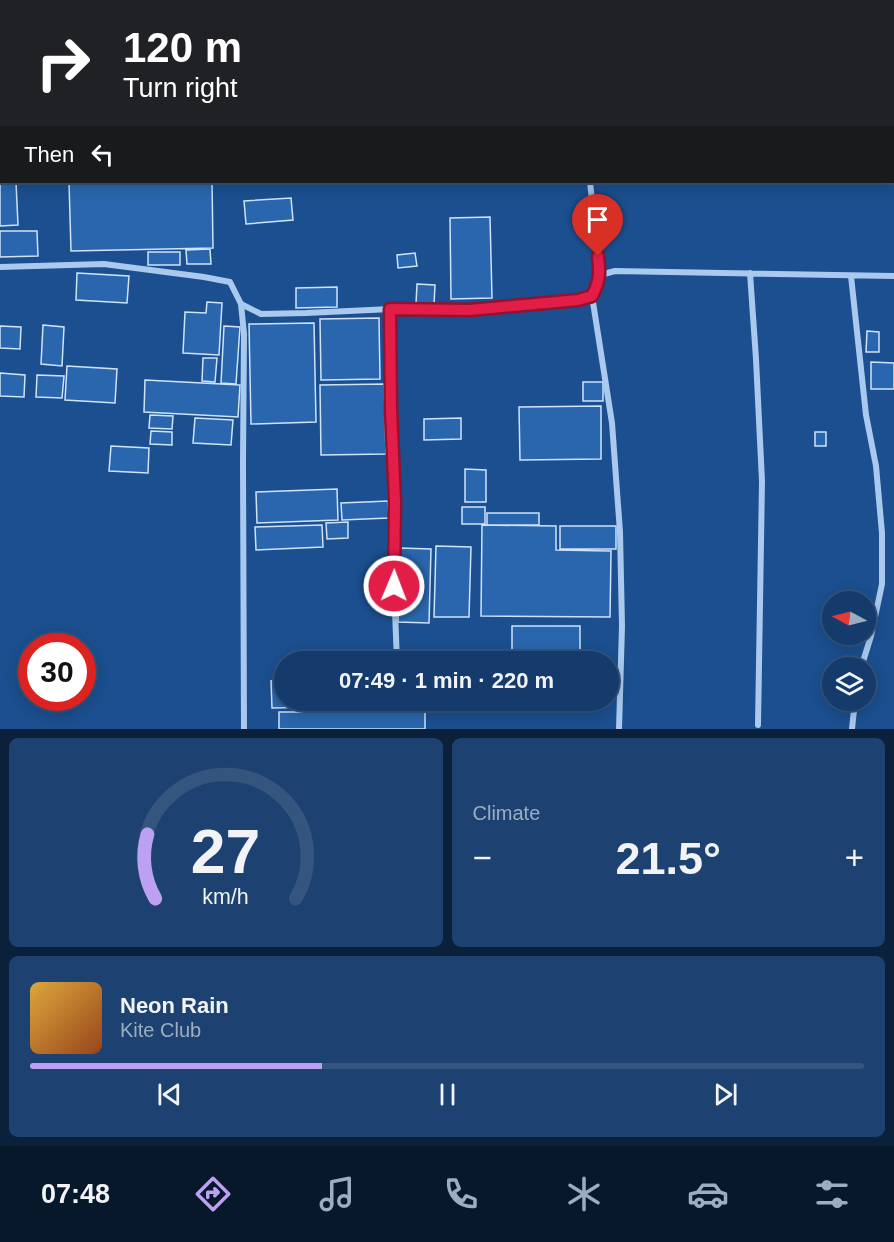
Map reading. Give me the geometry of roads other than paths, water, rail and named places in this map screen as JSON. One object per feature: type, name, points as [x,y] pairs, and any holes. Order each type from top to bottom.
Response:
[{"type":"street","points":[[590,183],[600,275],[597,288],[592,296],[612,423],[620,532],[622,626],[619,729]]},
{"type":"street","points":[[0,267],[104,264],[230,282],[241,304],[244,334],[244,729]]},
{"type":"street","points":[[600,275],[615,271],[894,276]]},
{"type":"street","points":[[750,273],[762,481],[758,725]]},
{"type":"street","points":[[851,276],[866,415],[876,466],[882,533],[882,584],[864,657]]},
{"type":"street","points":[[241,304],[261,314],[390,309],[470,310],[578,300],[592,296]]},
{"type":"street","points":[[390,309],[397,651]]},
{"type":"street","points":[[852,729],[854,711]]}]
